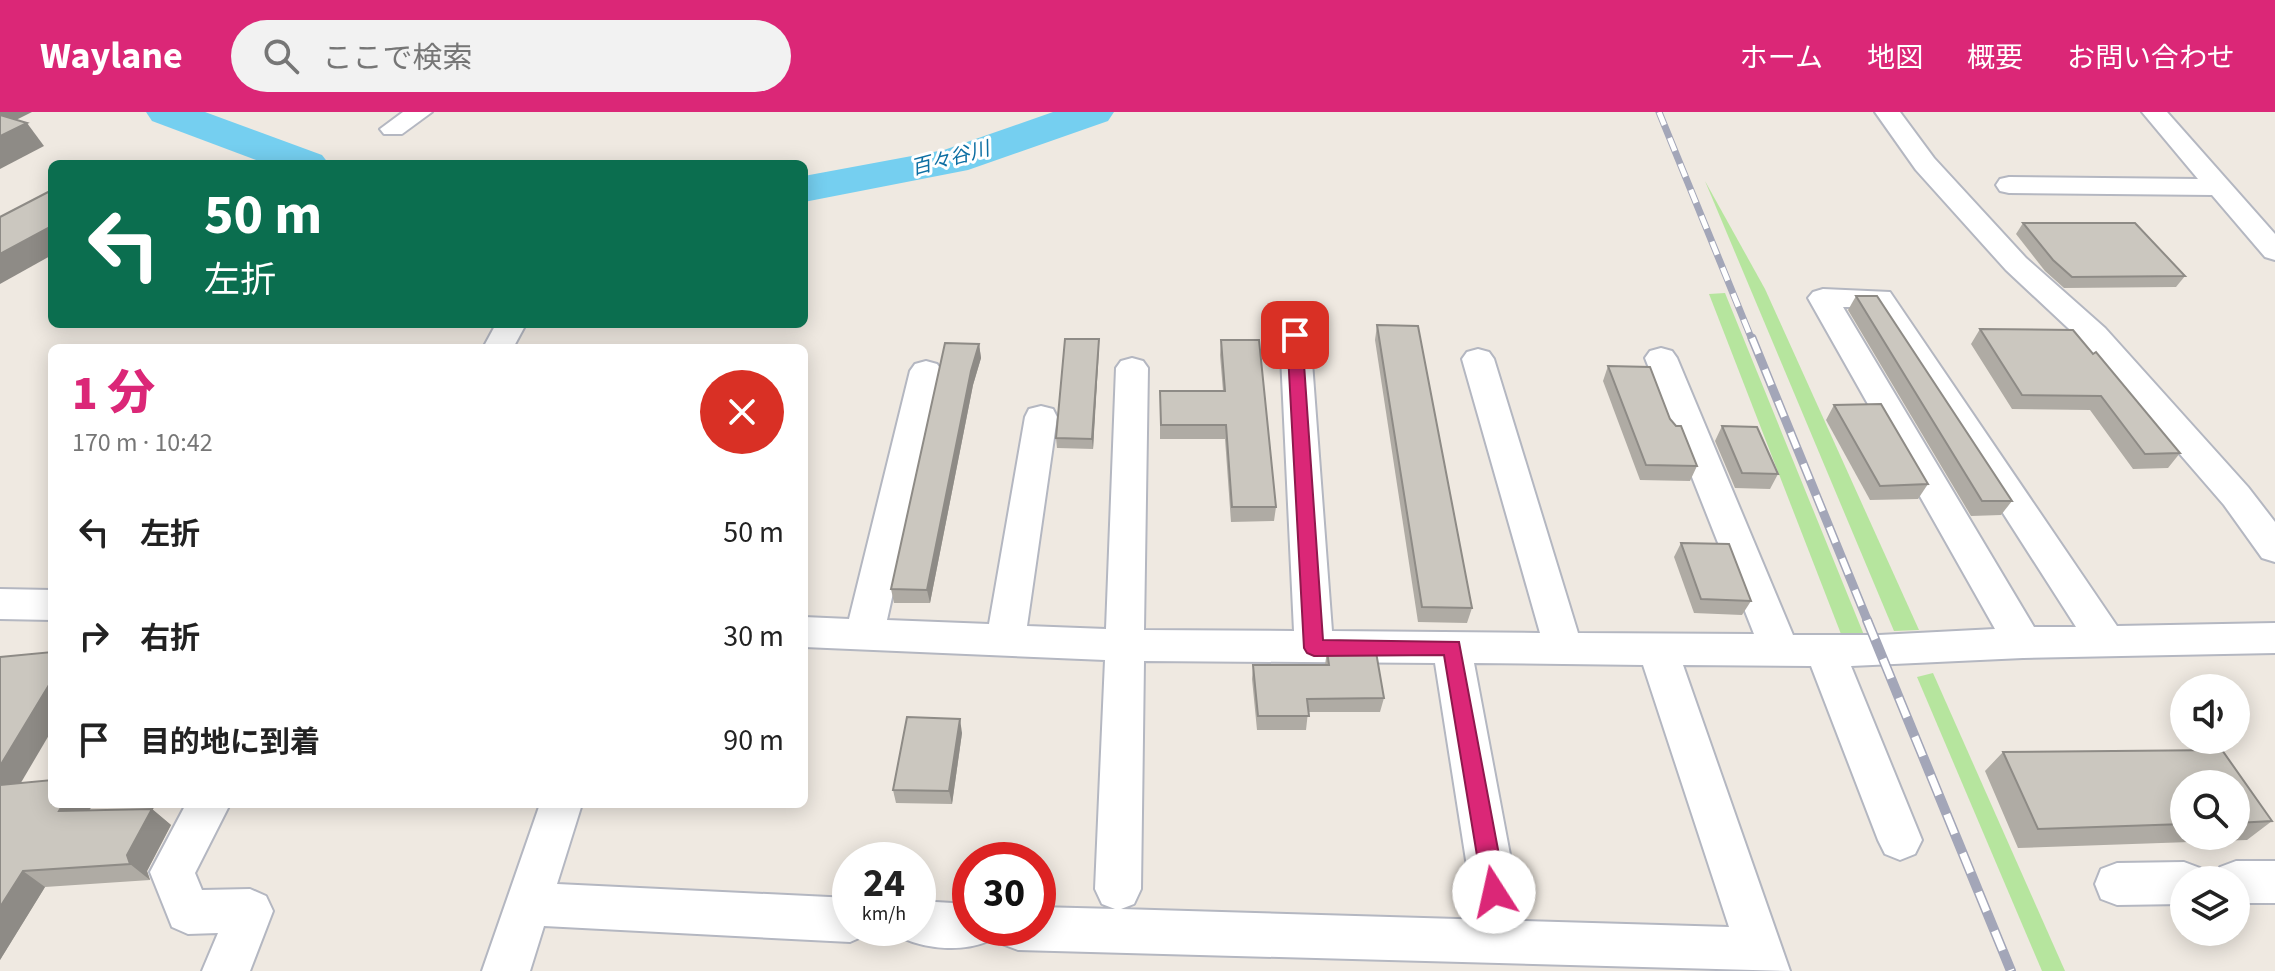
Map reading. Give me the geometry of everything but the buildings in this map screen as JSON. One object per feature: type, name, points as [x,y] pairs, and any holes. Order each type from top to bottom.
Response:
[{"type":"street","points":[[393,129],[420,112]]},
{"type":"street","points":[[1887,112],[1925,164],[2016,264],[2094,335],[2143,389],[2236,496],[2275,548]]},
{"type":"street","points":[[2154,112],[2275,251]]},
{"type":"street","points":[[2009,185],[2219,187]]},
{"type":"street","points":[[2023,643],[1823,298],[1880,298],[2106,641]]},
{"type":"street","points":[[1295,335],[1314,648]]},
{"type":"street","points":[[1661,358],[1780,650]]},
{"type":"street","points":[[1478,359],[1563,647]]},
{"type":"street","points":[[1118,889],[1132,368]]},
{"type":"street","points":[[864,636],[926,371]]},
{"type":"street","points":[[1006,640],[1041,417]]},
{"type":"street","points":[[0,604],[48,605]]},
{"type":"street","points":[[808,632],[1125,645],[1825,651],[2275,638]]},
{"type":"street","points":[[1452,647],[1494,892]]},
{"type":"street","points":[[1056,930],[1764,960],[1658,650]]},
{"type":"street","points":[[1825,651],[1900,840]]},
{"type":"street","points":[[207,808],[172,872],[188,912],[250,911],[226,971]]},
{"type":"street","points":[[506,971],[560,808]]},
{"type":"street","points":[[2250,882],[2275,882]]},
{"type":"street","points":[[2117,884],[2170,883]]},
{"type":"street","points":[[526,904],[832,919]]},
{"type":"green space","points":[[1705,181],[1765,289],[1919,630],[1894,631]]},
{"type":"green space","points":[[1725,293],[1864,635],[1841,634],[1709,294]]},
{"type":"green space","points":[[1933,673],[2065,971],[2042,971],[1917,677]]},
{"type":"waterway","name":"百々谷川","points":[[167,112],[296,160]]},
{"type":"waterway","name":"百々谷川","points":[[808,188],[953,161],[1093,112]]},
{"type":"railway","points":[[1659,112],[1752,340]]},
{"type":"railway","points":[[1752,338],[1868,622]]},
{"type":"railway","points":[[1867,620],[2011,971]]},
{"type":"route","points":[[1295,335],[1314,648],[1452,647],[1494,892]]}]
